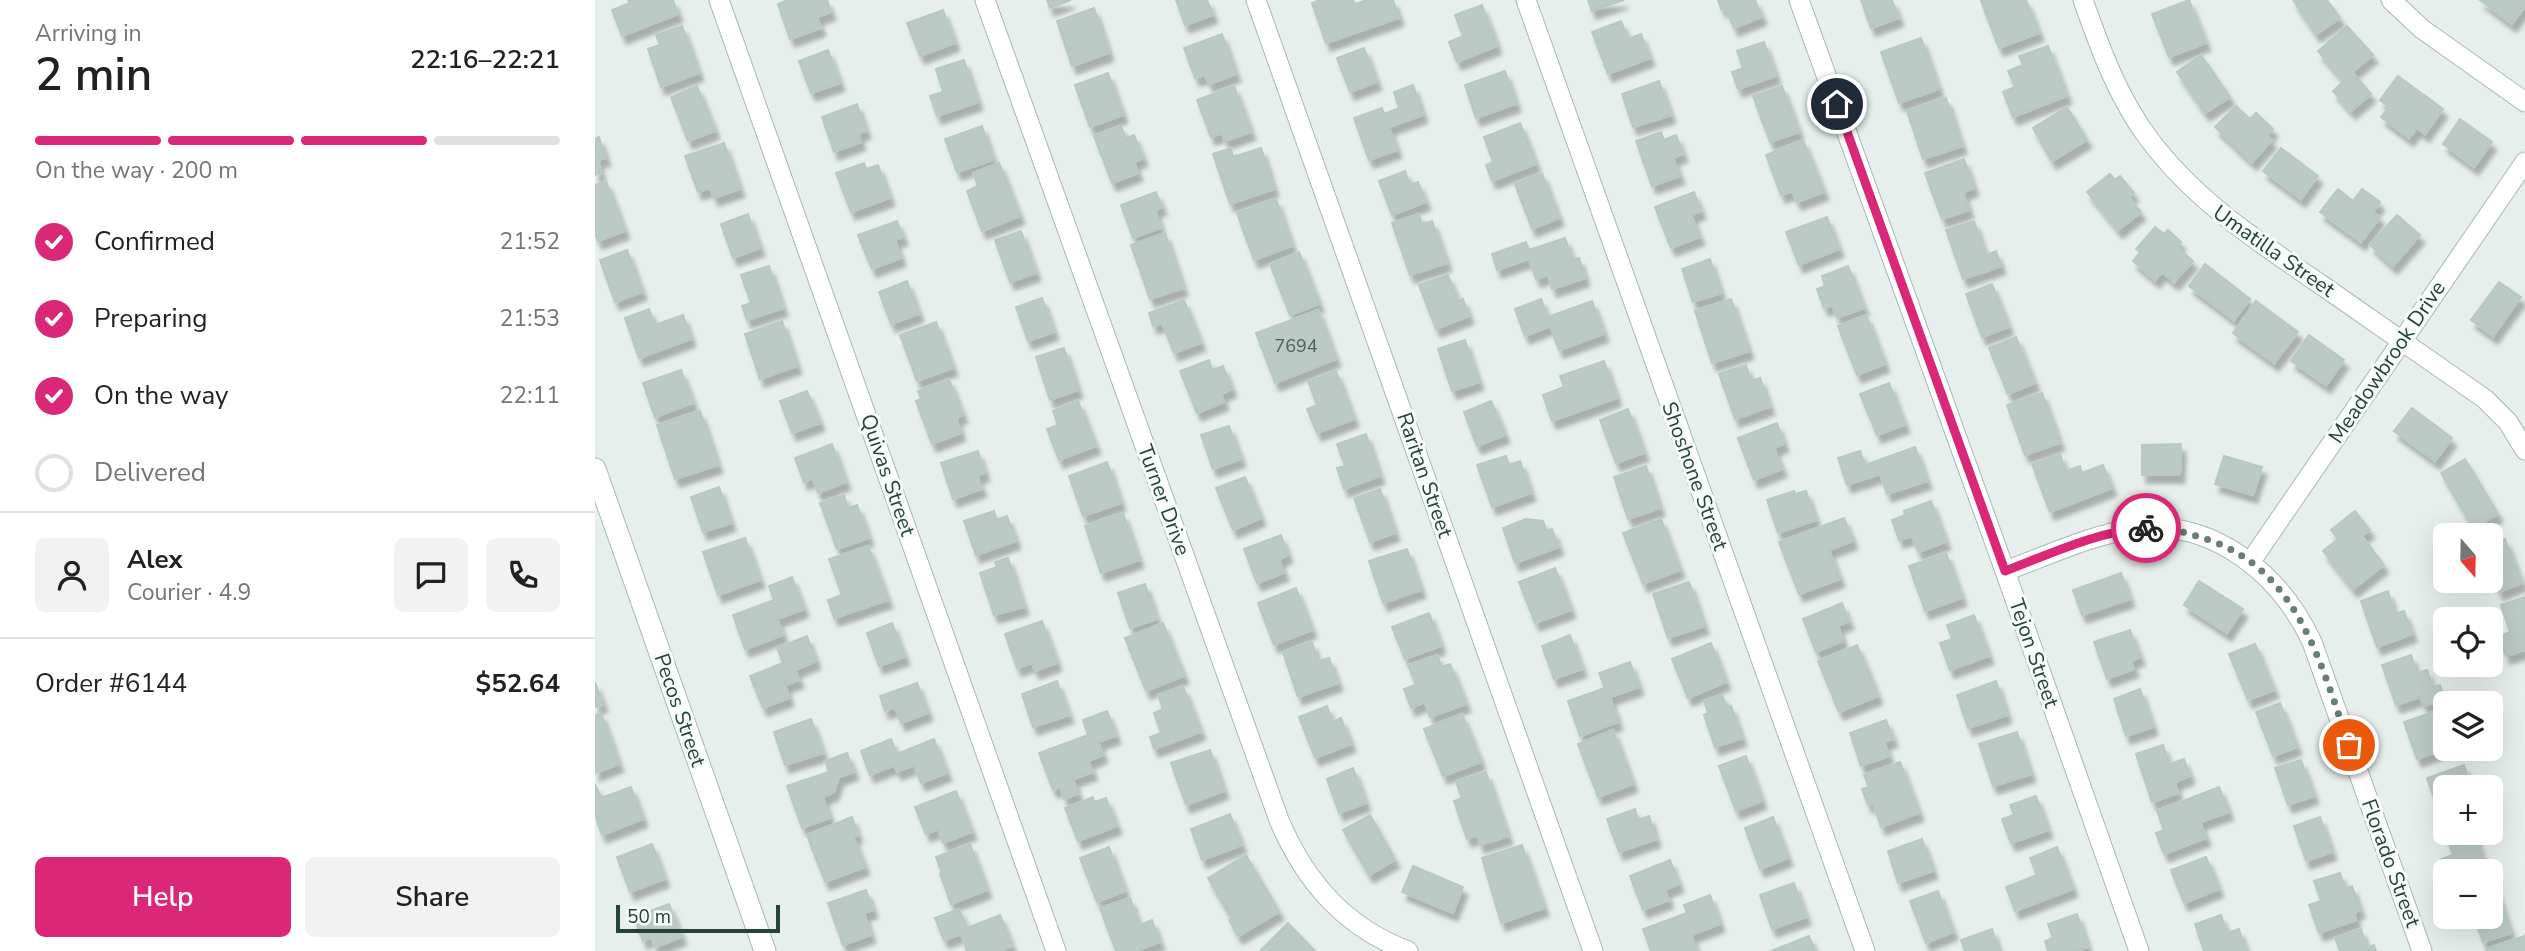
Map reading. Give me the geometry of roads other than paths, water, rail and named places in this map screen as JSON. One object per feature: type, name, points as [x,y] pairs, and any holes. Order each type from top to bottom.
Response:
[{"type":"main road","name":"Pecos Street","points":[[595,469],[765,951]]},
{"type":"street","name":"Quivas Street","points":[[719,0],[1056,951]]},
{"type":"street","name":"Turner Drive","points":[[985,0],[1290,845],[1311,880],[1340,911],[1379,938],[1408,951]]},
{"type":"street","name":"Raritan Street","points":[[1256,0],[1587,949]]},
{"type":"street","name":"Shoshone Street","points":[[1526,0],[1865,951]]},
{"type":"street","name":"Tejon Street","points":[[1799,0],[2139,951]]},
{"type":"street","name":"Umatilla Street","points":[[2083,0],[2111,76],[2148,139],[2186,184],[2235,225],[2402,340],[2498,411],[2525,450]]},
{"type":"street","points":[[2391,0],[2422,29],[2525,102]]},
{"type":"street","name":"Meadowbrook Drive","points":[[2251,561],[2525,162]]},
{"type":"street","name":"Florado Street","points":[[2005,571],[2110,534],[2155,527],[2180,530],[2218,543],[2251,561],[2270,578],[2288,599],[2312,642],[2422,951]]}]
